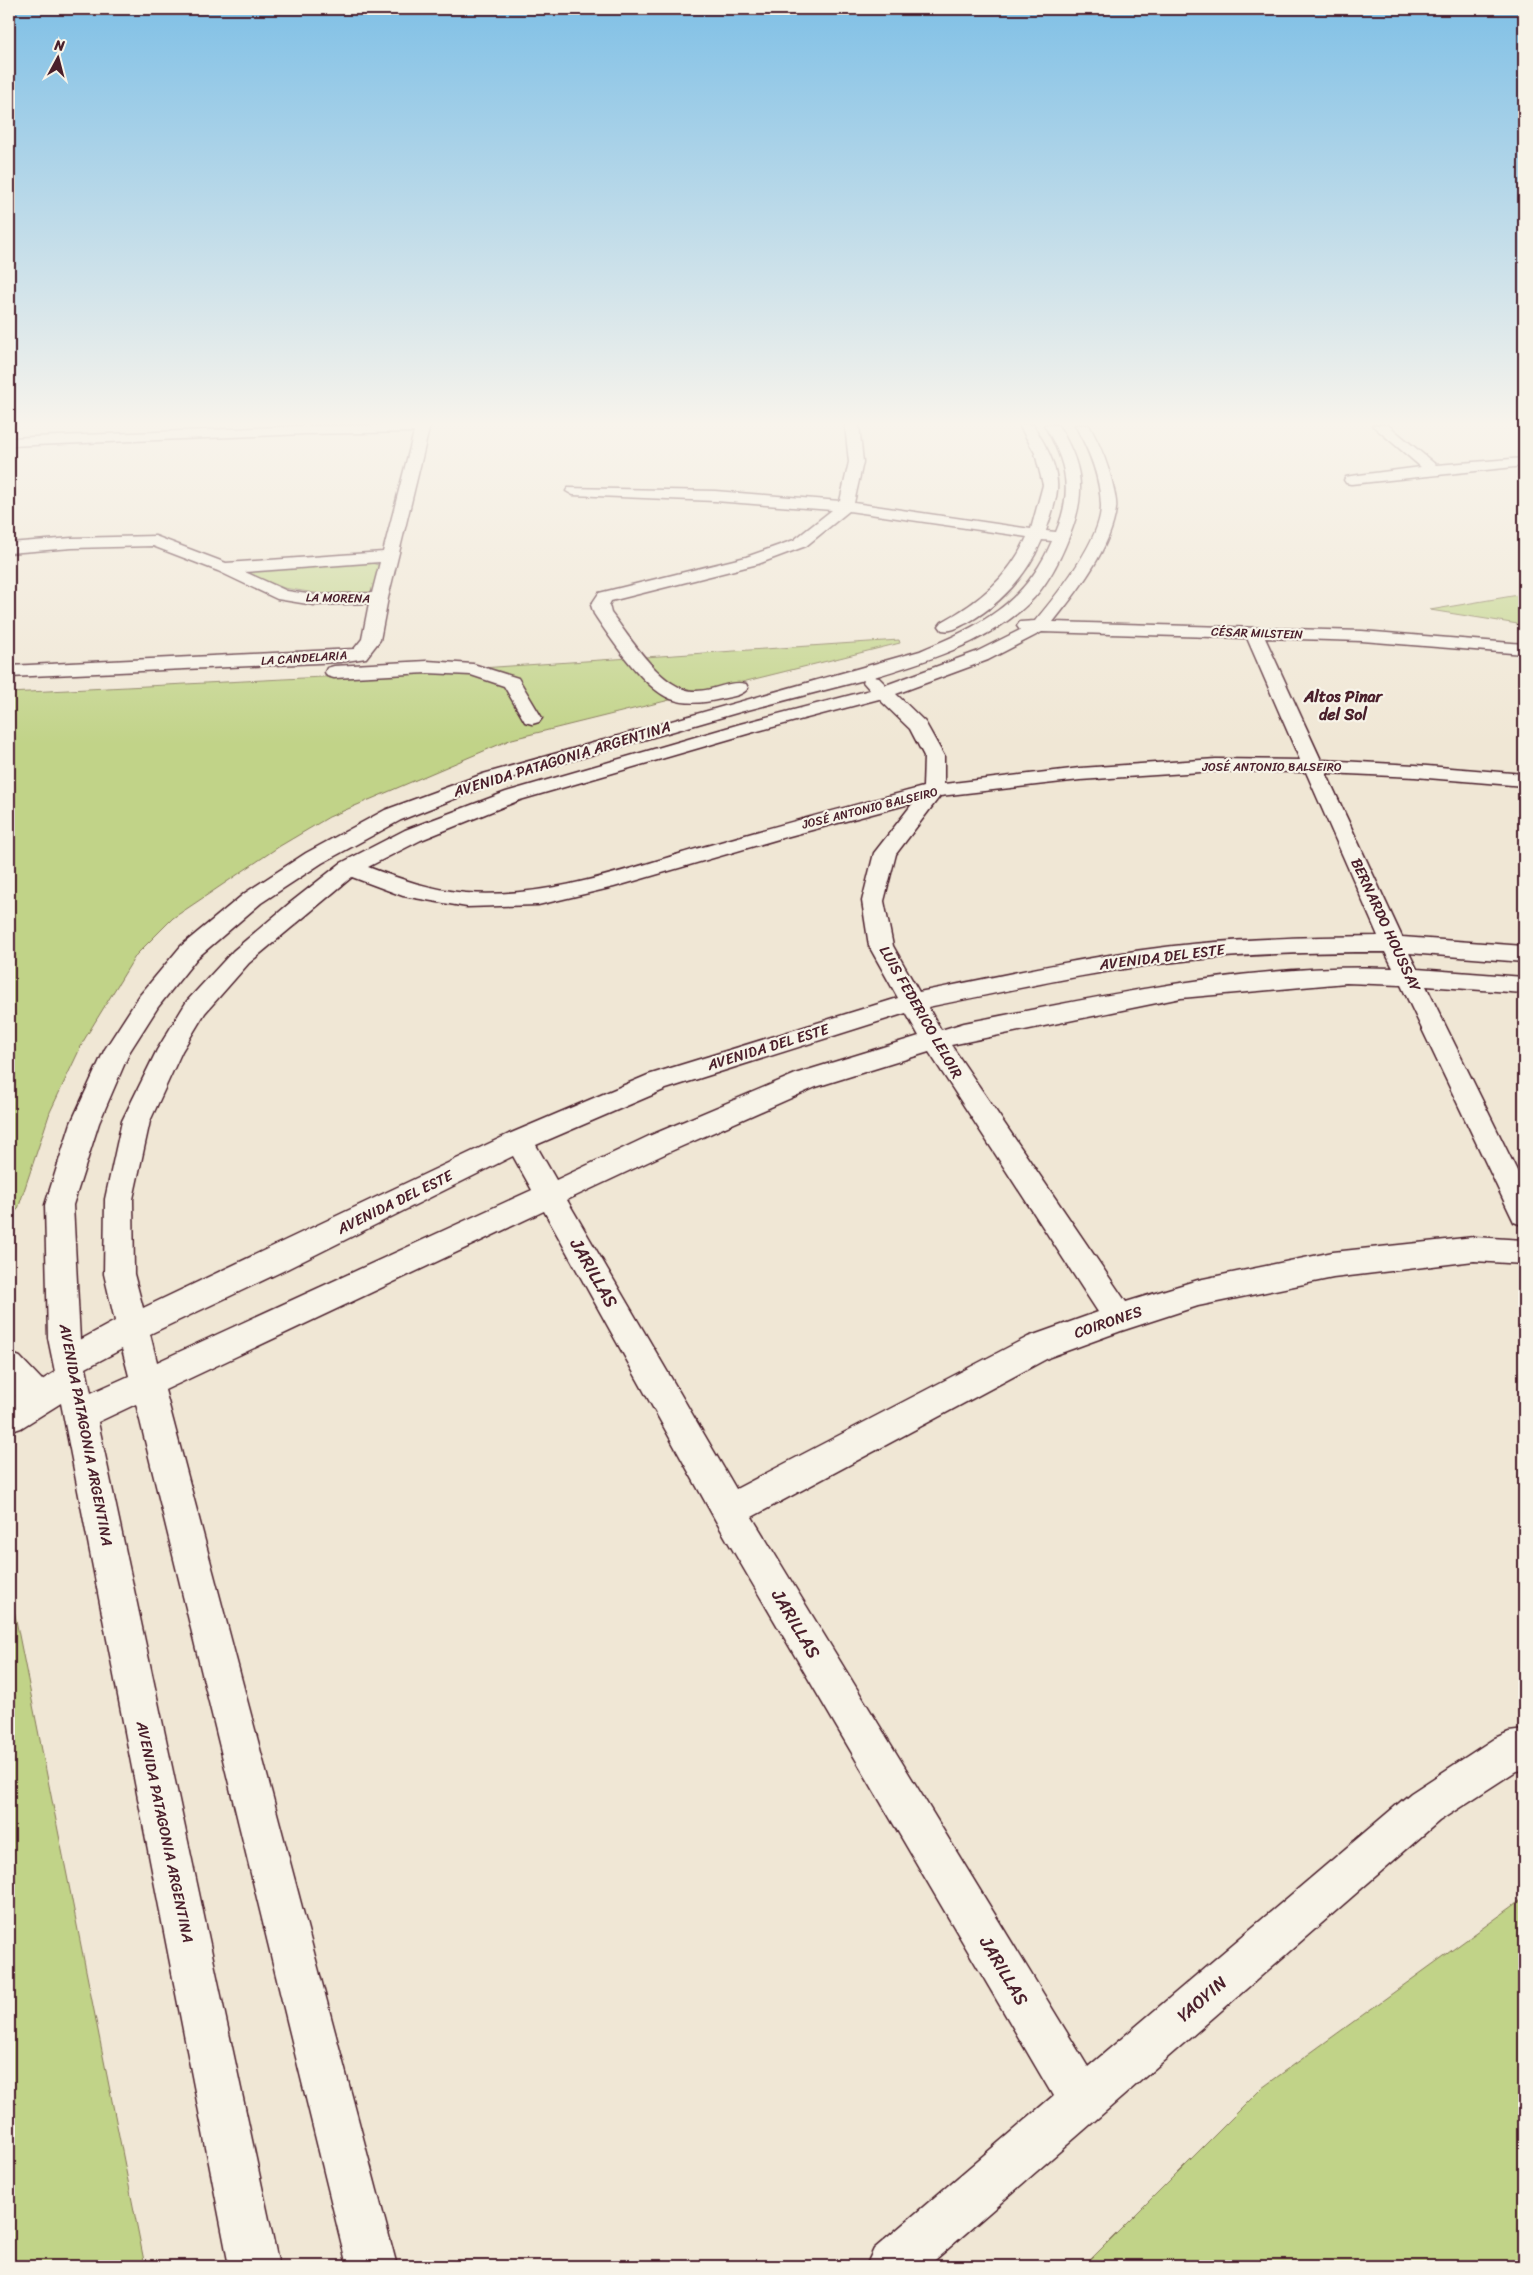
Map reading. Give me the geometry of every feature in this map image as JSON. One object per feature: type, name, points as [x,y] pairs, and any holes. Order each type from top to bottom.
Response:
[{"type":"street","name":"LA CANDELARIA","points":[[9,672],[340,658],[360,654],[371,640],[379,598],[397,531]]},
{"type":"street","points":[[755,684],[704,696],[678,695],[661,685],[603,614],[600,604],[605,597],[612,595],[752,561],[800,543],[815,531]]},
{"type":"street","points":[[1019,531],[1099,542]]},
{"type":"street","name":"AVENIDA PATAGONIA ARGENTINA","points":[[372,2266],[119,1274],[119,1199],[136,1121],[170,1050],[196,1007],[241,957],[298,908],[349,868],[413,835],[512,796],[747,728],[874,683],[926,655],[955,643],[1003,616],[1023,600],[1050,562],[1064,531]]},
{"type":"street","name":"AVENIDA PATAGONIA ARGENTINA","points":[[254,2266],[64,1338],[59,1205],[85,1123],[118,1049],[149,1000],[190,952],[253,898],[314,858],[394,815],[499,775],[724,711],[874,683],[982,656],[1040,626],[1060,602],[1099,542],[1102,531]]},
{"type":"street","points":[[933,633],[975,611],[1005,587],[1029,553],[1038,534]]},
{"type":"street","name":"LA MORENA","points":[[9,548],[155,541],[224,568],[283,595],[314,600],[379,598]]},
{"type":"street","points":[[224,568],[391,556]]},
{"type":"street","name":"CÉSAR MILSTEIN","points":[[989,624],[1362,636],[1524,649]]},
{"type":"street","name":"BERNARDO HOUSSAY","points":[[1253,632],[1394,944],[1524,1214]]},
{"type":"street","points":[[9,690],[436,668],[473,670],[511,682],[532,718]]},
{"type":"street","points":[[874,683],[918,726],[934,756],[933,791]]},
{"type":"street","name":"JOSÉ ANTONIO BALSEIRO","points":[[349,868],[420,893],[467,900],[538,898],[606,882],[783,831],[933,791],[1080,774],[1216,765],[1313,766],[1415,771],[1524,780]]},
{"type":"street","name":"LUIS FEDERICO LELOIR","points":[[933,791],[885,852],[873,901],[881,946],[934,1040],[1119,1318]]},
{"type":"street","name":"AVENIDA DEL ESTE","points":[[9,1417],[38,1399],[70,1371],[133,1328],[274,1262],[518,1141],[657,1082],[912,1002],[1073,969],[1191,952],[1277,945],[1394,944],[1524,954]]},
{"type":"street","points":[[80,1414],[659,1144],[807,1080],[934,1040],[964,1032],[1180,990],[1346,975],[1461,979],[1524,984]]},
{"type":"street","name":"JARILLAS","points":[[518,1141],[728,1511],[1082,2102]]},
{"type":"street","name":"COIRONES","points":[[728,1511],[1039,1347],[1119,1318],[1198,1293],[1333,1265],[1474,1249],[1524,1252]]},
{"type":"street","points":[[9,1368],[38,1399]]},
{"type":"street","name":"YAOYIN","points":[[891,2266],[1425,1807],[1509,1752],[1524,1750]]},
{"type":"green space","points":[[372,563],[381,566],[379,587],[370,594],[322,594],[284,588],[251,575],[250,570]]},
{"type":"green space","points":[[1524,594],[1524,625],[1430,610]]},
{"type":"green space","points":[[899,640],[900,643],[512,739],[329,817],[280,846],[173,918],[136,955],[84,1040],[50,1112],[18,1209],[9,1219],[9,693],[421,672]]},
{"type":"green space","points":[[9,1585],[145,2266],[9,2266]]},
{"type":"green space","points":[[1524,1898],[1524,2266],[1084,2266],[1262,2088]]},
{"type":"district","name":"Altos Pinar del Sol","points":[[1343,705]]}]
